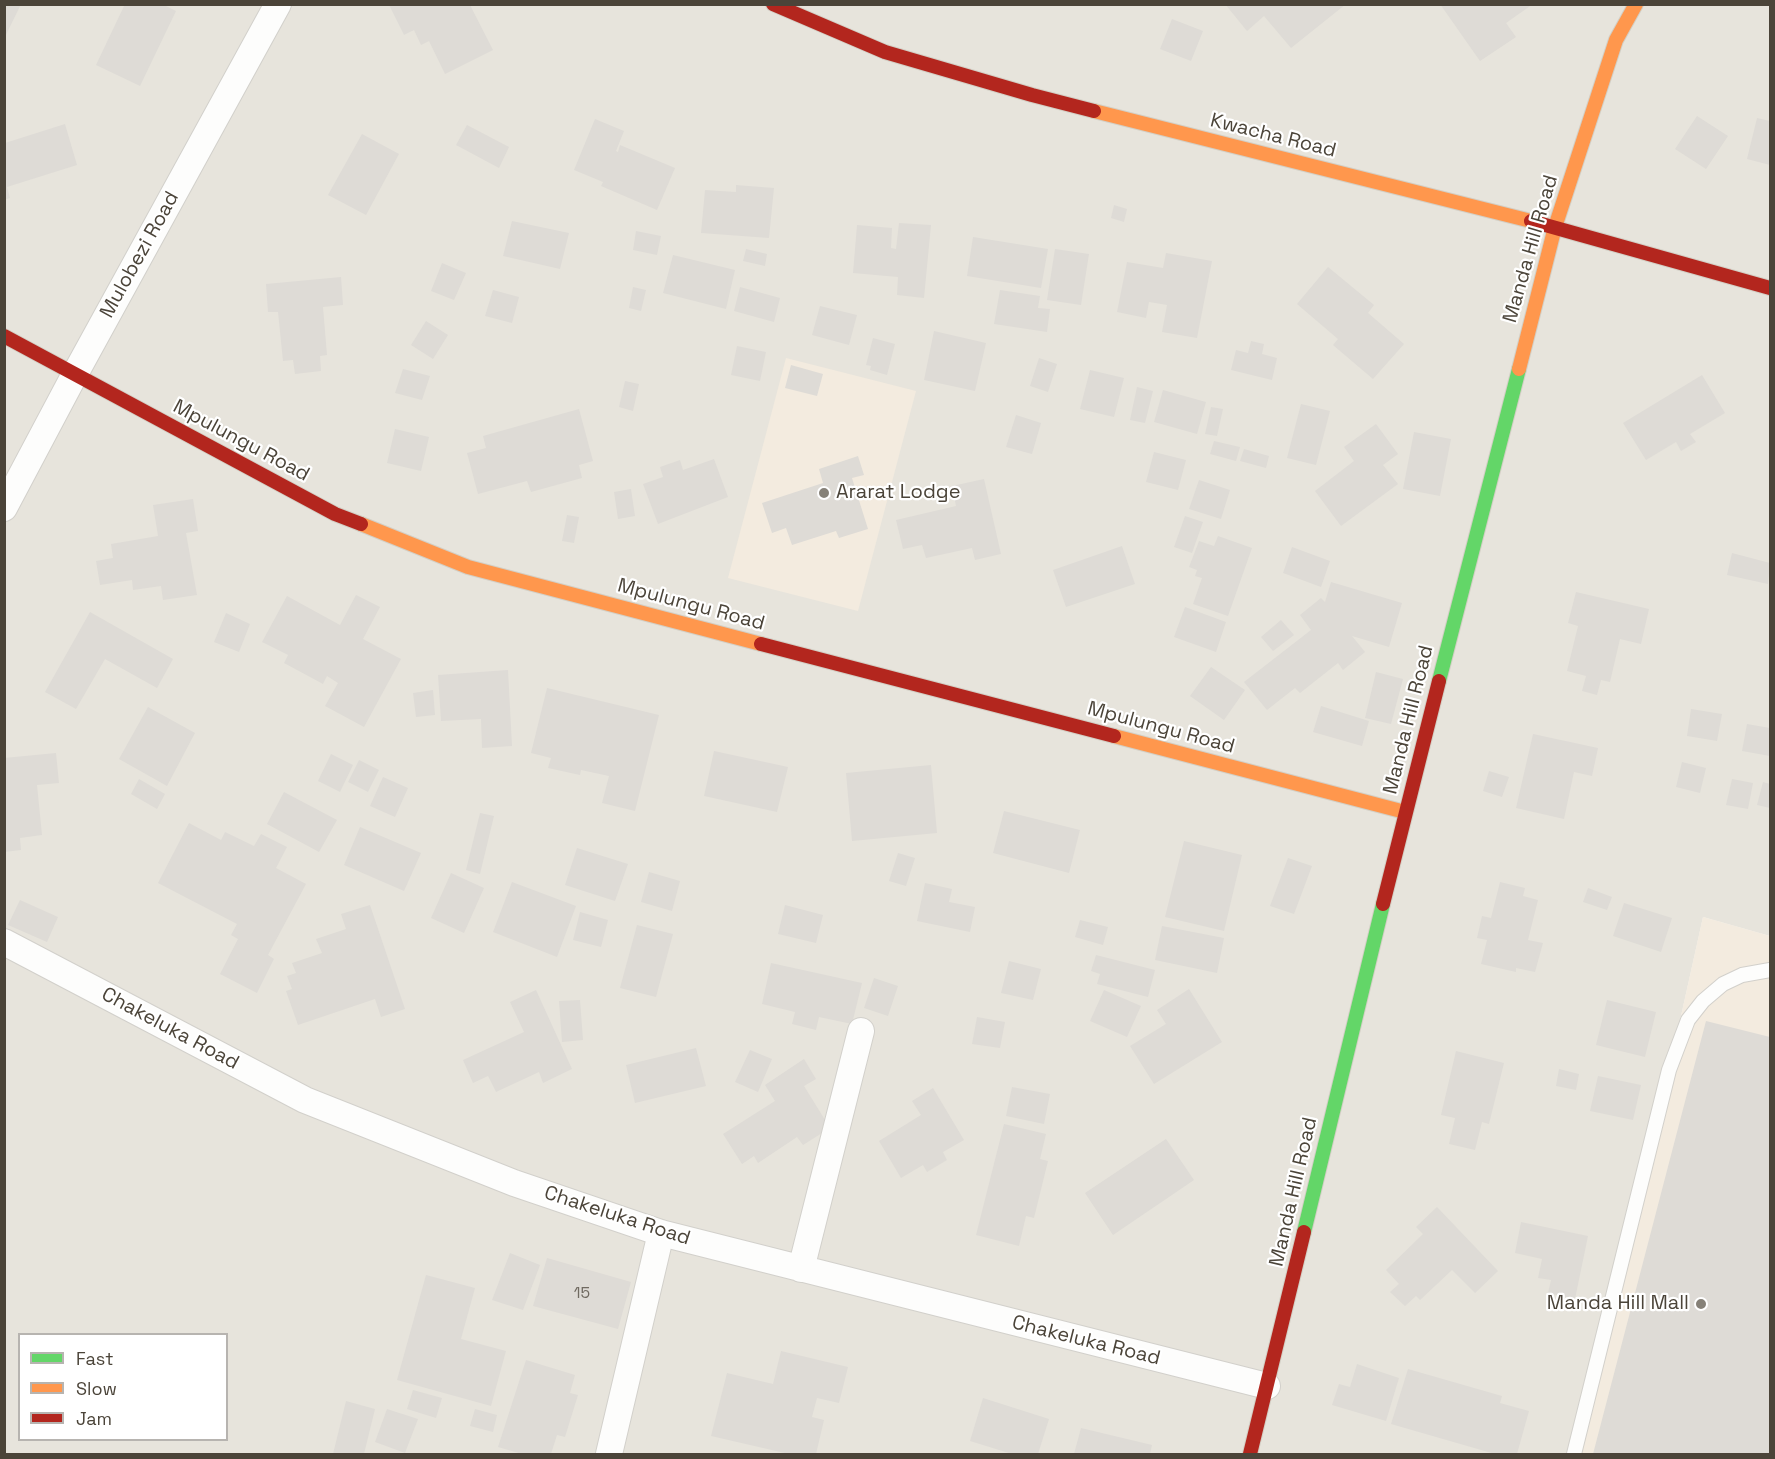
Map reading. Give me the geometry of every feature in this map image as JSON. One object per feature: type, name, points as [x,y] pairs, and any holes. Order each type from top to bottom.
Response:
[{"type":"street","name":"Mulobezi Road","points":[[4,508],[278,4]]},
{"type":"street","name":"Kwacha Road","points":[[772,4],[885,52],[1032,95],[1555,227],[1770,288]]},
{"type":"street","name":"Manda Hill Road","points":[[1250,1455],[1406,812],[1555,227],[1616,40],[1636,4]]},
{"type":"street","name":"Mpulungu Road","points":[[4,336],[335,514],[468,567],[1406,812]]},
{"type":"street","name":"Chakeluka Road","points":[[4,942],[305,1101],[514,1183],[661,1233],[1268,1386]]},
{"type":"street","points":[[801,1269],[861,1031]]},
{"type":"street","points":[[609,1455],[661,1233]]},
{"type":"lane","points":[[1574,1455],[1670,1070],[1688,1020],[1703,1001],[1723,984],[1742,975],[1770,970]]},
{"type":"shaded area","points":[[5,5],[1770,5],[1770,936],[1703,917],[1669,1070],[1574,1454],[5,1454]]},
{"type":"shaded area","name":"Ararat Lodge","points":[[786,358],[916,391],[858,611],[728,578]]},
{"type":"shaded area","name":"Manda Hill Mall","points":[[1703,917],[1770,936],[1770,1454],[1574,1454],[1669,1070]]},
{"type":"building","points":[[4,4],[21,4],[4,39]]},
{"type":"building","points":[[125,4],[162,4],[176,11],[140,86],[96,65]]},
{"type":"building","points":[[1225,4],[1346,4],[1291,48],[1264,16],[1247,31]]},
{"type":"building","points":[[1440,4],[1533,4],[1506,23],[1516,37],[1480,61]]},
{"type":"building","points":[[389,5],[470,5],[493,50],[445,74],[429,41],[421,45],[414,30],[404,35]]},
{"type":"building","points":[[1172,19],[1203,31],[1191,61],[1160,49]]},
{"type":"building","points":[[1697,116],[1728,136],[1706,169],[1675,149]]},
{"type":"building","points":[[1757,118],[1770,121],[1770,165],[1747,159]]},
{"type":"building","points":[[595,119],[624,131],[616,151],[618,152],[620,145],[675,168],[657,210],[601,186],[603,182],[574,170]]},
{"type":"building","points":[[65,124],[77,165],[7,187],[10,198],[4,200],[5,143]]},
{"type":"building","points":[[467,125],[509,147],[499,168],[456,145]]},
{"type":"building","points":[[362,134],[399,154],[366,215],[328,195]]},
{"type":"building","points":[[736,185],[774,188],[769,238],[701,233],[705,190],[736,192]]},
{"type":"building","points":[[1114,205],[1127,209],[1124,222],[1111,218]]},
{"type":"building","points":[[512,221],[569,233],[560,269],[503,256]]},
{"type":"building","points":[[899,223],[931,225],[924,298],[897,295],[898,277],[853,273],[857,225],[892,228],[891,248],[896,249]]},
{"type":"building","points":[[636,231],[661,236],[657,255],[633,250]]},
{"type":"building","points":[[973,237],[1048,249],[1041,288],[967,276]]},
{"type":"building","points":[[746,249],[767,254],[765,266],[743,261]]},
{"type":"building","points":[[1055,249],[1089,254],[1081,305],[1047,300]]},
{"type":"building","points":[[1166,253],[1212,261],[1197,338],[1162,332],[1167,305],[1149,302],[1146,318],[1117,312],[1127,262],[1163,268]]},
{"type":"building","points":[[673,255],[735,270],[726,309],[663,293]]},
{"type":"building","points":[[442,263],[466,273],[454,300],[431,291]]},
{"type":"building","points":[[1328,267],[1374,305],[1368,313],[1404,344],[1373,379],[1333,345],[1338,339],[1297,304]]},
{"type":"building","points":[[341,277],[343,305],[323,307],[327,355],[320,356],[321,371],[295,374],[293,360],[283,361],[278,312],[268,312],[266,284]]},
{"type":"building","points":[[633,287],[646,290],[641,311],[629,308]]},
{"type":"building","points":[[740,287],[780,298],[774,322],[734,311]]},
{"type":"building","points":[[493,290],[519,297],[512,323],[485,316]]},
{"type":"building","points":[[1000,290],[1040,296],[1038,308],[1050,309],[1047,332],[994,324]]},
{"type":"building","points":[[820,306],[857,315],[849,345],[812,335]]},
{"type":"building","points":[[426,321],[448,335],[433,359],[411,345]]},
{"type":"building","points":[[934,331],[986,343],[975,391],[924,380]]},
{"type":"building","points":[[873,338],[895,344],[887,375],[870,370],[871,366],[866,365]]},
{"type":"building","points":[[1251,341],[1264,344],[1262,354],[1277,358],[1272,380],[1231,370],[1236,350],[1248,353]]},
{"type":"building","points":[[737,346],[766,352],[760,381],[731,375]]},
{"type":"building","points":[[1039,358],[1057,364],[1048,392],[1030,386]]},
{"type":"building","points":[[791,365],[823,374],[817,396],[785,388]]},
{"type":"building","points":[[403,369],[430,376],[422,400],[395,393]]},
{"type":"building","points":[[1090,370],[1124,378],[1114,417],[1080,409]]},
{"type":"building","points":[[1702,375],[1725,413],[1690,434],[1696,442],[1681,451],[1676,442],[1646,460],[1623,423]]},
{"type":"building","points":[[625,381],[639,384],[633,411],[619,407]]},
{"type":"building","points":[[1137,387],[1153,391],[1145,423],[1130,420]]},
{"type":"building","points":[[1163,390],[1206,402],[1197,434],[1154,422]]},
{"type":"building","points":[[1301,404],[1330,411],[1316,465],[1287,458]]},
{"type":"building","points":[[1211,407],[1223,409],[1217,436],[1205,434]]},
{"type":"building","points":[[579,409],[593,461],[579,465],[582,478],[531,492],[527,481],[478,494],[467,453],[486,448],[483,436]]},
{"type":"building","points":[[1016,415],[1041,423],[1032,454],[1006,447]]},
{"type":"building","points":[[1376,424],[1398,454],[1383,465],[1398,484],[1341,526],[1315,491],[1354,461],[1344,447]]},
{"type":"building","points":[[395,429],[429,437],[421,471],[387,463]]},
{"type":"building","points":[[1414,432],[1451,439],[1440,496],[1403,489]]},
{"type":"building","points":[[1214,441],[1240,447],[1236,461],[1210,454]]},
{"type":"building","points":[[1244,449],[1269,456],[1266,468],[1240,461]]},
{"type":"building","points":[[1154,452],[1186,460],[1178,490],[1146,482]]},
{"type":"building","name":"Ararat Lodge","points":[[858,456],[864,475],[852,478],[868,529],[839,538],[836,531],[792,545],[786,528],[772,533],[762,503],[823,483],[819,469]]},
{"type":"building","points":[[714,459],[728,497],[658,524],[643,484],[663,477],[660,467],[680,460],[683,470]]},
{"type":"building","points":[[984,479],[1001,554],[975,560],[972,548],[926,558],[922,545],[903,549],[896,520],[956,506],[952,486]]},
{"type":"building","points":[[1199,480],[1230,490],[1221,519],[1189,509]]},
{"type":"building","points":[[631,489],[635,516],[618,519],[614,492]]},
{"type":"building","points":[[193,499],[198,531],[186,533],[197,595],[163,600],[161,586],[133,590],[132,580],[100,585],[96,561],[113,558],[111,544],[158,536],[153,505]]},
{"type":"building","points":[[567,515],[579,517],[574,543],[562,541]]},
{"type":"building","points":[[1185,516],[1203,522],[1192,553],[1174,547]]},
{"type":"building","points":[[1218,536],[1252,548],[1228,616],[1193,604],[1202,578],[1195,576],[1197,570],[1189,567],[1199,541],[1214,546]]},
{"type":"building","points":[[1122,546],[1135,584],[1066,607],[1053,570]]},
{"type":"building","points":[[1292,547],[1330,561],[1321,587],[1283,573]]},
{"type":"building","points":[[1732,553],[1770,563],[1768,584],[1727,575]]},
{"type":"building","points":[[1331,582],[1402,603],[1389,647],[1352,636],[1365,652],[1343,670],[1338,663],[1300,693],[1295,688],[1267,710],[1244,682],[1311,630],[1300,615],[1321,598],[1325,602]]},
{"type":"building","points":[[1576,592],[1649,609],[1641,644],[1620,639],[1610,682],[1601,680],[1597,695],[1582,691],[1586,676],[1567,671],[1578,626],[1568,623]]},
{"type":"building","points":[[356,595],[380,607],[363,639],[401,659],[364,727],[325,706],[338,683],[327,676],[323,684],[284,663],[288,655],[262,642],[287,596],[340,625]]},
{"type":"building","points":[[1185,607],[1226,622],[1216,652],[1174,637]]},
{"type":"building","points":[[90,612],[173,659],[157,688],[105,659],[76,709],[45,692]]},
{"type":"building","points":[[226,613],[250,624],[239,652],[214,642]]},
{"type":"building","points":[[1281,620],[1294,635],[1273,651],[1261,637]]},
{"type":"building","points":[[1211,667],[1245,690],[1224,720],[1190,696]]},
{"type":"building","points":[[508,670],[512,746],[482,748],[481,719],[441,721],[438,675]]},
{"type":"building","points":[[1376,672],[1403,679],[1391,724],[1365,718]]},
{"type":"building","points":[[547,688],[659,715],[635,811],[602,803],[609,776],[581,770],[580,775],[548,768],[551,758],[531,753]]},
{"type":"building","points":[[433,690],[435,715],[416,717],[413,693]]},
{"type":"building","points":[[1321,706],[1369,721],[1362,746],[1313,732]]},
{"type":"building","points":[[148,707],[195,733],[167,786],[119,759]]},
{"type":"building","points":[[1691,709],[1722,714],[1717,741],[1687,736]]},
{"type":"building","points":[[1747,724],[1770,728],[1770,756],[1742,751]]},
{"type":"building","points":[[1533,734],[1598,748],[1592,776],[1574,772],[1564,819],[1516,808]]},
{"type":"building","points":[[714,751],[788,767],[777,812],[704,796]]},
{"type":"building","points":[[56,753],[59,783],[37,785],[42,835],[20,838],[21,850],[4,852],[4,758]]},
{"type":"building","points":[[331,754],[353,765],[340,792],[318,781]]},
{"type":"building","points":[[359,760],[379,770],[368,792],[348,782]]},
{"type":"building","points":[[1682,762],[1706,768],[1700,793],[1676,787]]},
{"type":"building","points":[[931,765],[937,833],[852,841],[846,773]]},
{"type":"building","points":[[1489,771],[1509,777],[1502,797],[1483,791]]},
{"type":"building","points":[[383,777],[408,788],[395,817],[370,806]]},
{"type":"building","points":[[139,779],[165,794],[157,809],[131,794]]},
{"type":"building","points":[[1732,779],[1753,783],[1748,809],[1726,805]]},
{"type":"building","points":[[1763,782],[1770,784],[1770,808],[1757,805]]},
{"type":"building","points":[[284,792],[337,820],[319,852],[267,824]]},
{"type":"building","points":[[1004,811],[1080,830],[1069,873],[993,853]]},
{"type":"building","points":[[480,813],[494,816],[480,874],[466,870]]},
{"type":"building","points":[[189,823],[221,840],[225,832],[254,846],[261,834],[287,847],[276,868],[306,884],[268,955],[274,959],[257,993],[220,974],[238,939],[231,935],[237,924],[158,883]]},
{"type":"building","points":[[360,827],[421,853],[404,891],[344,865]]},
{"type":"building","points":[[1184,841],[1242,855],[1224,931],[1165,917]]},
{"type":"building","points":[[577,848],[628,864],[615,901],[565,885]]},
{"type":"building","points":[[898,853],[915,858],[906,886],[889,881]]},
{"type":"building","points":[[1288,858],[1312,866],[1294,914],[1270,906]]},
{"type":"building","points":[[649,872],[680,881],[672,911],[641,902]]},
{"type":"building","points":[[451,873],[484,888],[464,933],[431,918]]},
{"type":"building","points":[[512,882],[576,906],[557,957],[493,932]]},
{"type":"building","points":[[1500,882],[1525,888],[1523,896],[1538,900],[1528,940],[1543,943],[1535,972],[1516,968],[1516,972],[1481,964],[1487,940],[1477,938],[1482,916],[1491,918]]},
{"type":"building","points":[[925,883],[952,889],[949,902],[975,907],[970,932],[917,921]]},
{"type":"building","points":[[1588,888],[1612,897],[1607,910],[1583,902]]},
{"type":"building","points":[[20,900],[58,917],[47,942],[8,925]]},
{"type":"building","points":[[1624,903],[1672,918],[1661,952],[1613,936]]},
{"type":"building","points":[[370,905],[405,1009],[381,1017],[375,999],[298,1025],[286,991],[292,989],[287,976],[296,973],[292,963],[322,953],[316,939],[346,929],[341,914]]},
{"type":"building","points":[[785,905],[823,915],[816,943],[778,934]]},
{"type":"building","points":[[580,912],[608,920],[601,947],[573,940]]},
{"type":"building","points":[[1080,920],[1108,927],[1103,945],[1075,937]]},
{"type":"building","points":[[637,925],[673,934],[656,997],[620,988]]},
{"type":"building","points":[[1162,926],[1224,938],[1217,973],[1155,960]]},
{"type":"building","points":[[1096,955],[1155,970],[1148,997],[1097,984],[1100,974],[1091,971]]},
{"type":"building","points":[[1009,961],[1041,969],[1033,1000],[1001,993]]},
{"type":"building","points":[[771,963],[862,983],[852,1024],[819,1017],[816,1030],[792,1024],[795,1012],[762,1004]]},
{"type":"building","points":[[874,978],[898,986],[888,1016],[864,1008]]},
{"type":"building","points":[[1189,989],[1222,1042],[1154,1084],[1130,1046],[1166,1024],[1157,1010]]},
{"type":"building","points":[[536,990],[572,1069],[543,1083],[539,1072],[496,1092],[488,1076],[473,1083],[463,1060],[524,1032],[510,1002]]},
{"type":"building","points":[[1104,990],[1141,1006],[1127,1037],[1090,1021]]},
{"type":"building","points":[[580,1000],[583,1040],[562,1042],[559,1001]]},
{"type":"building","points":[[1607,1000],[1656,1012],[1645,1057],[1596,1045]]},
{"type":"building","points":[[977,1017],[1005,1022],[1000,1048],[972,1044]]},
{"type":"building","name":"Manda Hill Mall","points":[[1706,1021],[1770,1037],[1770,1454],[1593,1454]]},
{"type":"building","points":[[696,1048],[706,1086],[635,1103],[626,1065]]},
{"type":"building","points":[[750,1050],[772,1059],[758,1092],[735,1082]]},
{"type":"building","points":[[1456,1051],[1504,1063],[1489,1124],[1482,1122],[1475,1150],[1449,1144],[1455,1118],[1441,1115]]},
{"type":"building","points":[[804,1059],[816,1079],[804,1086],[830,1128],[803,1145],[797,1137],[758,1163],[754,1156],[742,1164],[723,1134],[775,1101],[765,1085]]},
{"type":"building","points":[[1559,1069],[1579,1074],[1576,1090],[1556,1086]]},
{"type":"building","points":[[1598,1076],[1641,1085],[1633,1120],[1590,1111]]},
{"type":"building","points":[[1012,1087],[1050,1094],[1044,1124],[1006,1116]]},
{"type":"building","points":[[933,1088],[964,1140],[943,1152],[947,1160],[927,1172],[923,1165],[901,1178],[879,1141],[921,1115],[912,1101]]},
{"type":"building","points":[[1004,1124],[1046,1134],[1040,1159],[1048,1161],[1034,1218],[1026,1216],[1019,1246],[976,1235]]},
{"type":"building","points":[[1166,1139],[1194,1180],[1113,1235],[1085,1193]]},
{"type":"building","points":[[1437,1207],[1498,1271],[1475,1293],[1452,1270],[1420,1300],[1416,1296],[1405,1306],[1390,1292],[1399,1284],[1386,1270],[1423,1234],[1416,1227]]},
{"type":"building","points":[[1521,1222],[1588,1236],[1575,1299],[1548,1293],[1551,1280],[1538,1278],[1542,1259],[1515,1253]]},
{"type":"building","points":[[510,1253],[540,1265],[523,1310],[492,1300]]},
{"type":"building","points":[[547,1258],[631,1282],[618,1329],[533,1306]]},
{"type":"building","points":[[426,1275],[475,1288],[461,1339],[506,1351],[491,1406],[397,1380]]},
{"type":"building","points":[[781,1351],[848,1367],[839,1403],[817,1398],[812,1417],[824,1420],[816,1454],[789,1454],[711,1436],[727,1373],[773,1384]]},
{"type":"building","points":[[526,1360],[575,1375],[570,1393],[578,1395],[565,1437],[557,1435],[551,1454],[522,1454],[498,1447]]},
{"type":"building","points":[[1357,1364],[1399,1378],[1386,1421],[1332,1405],[1339,1384],[1350,1387]]},
{"type":"building","points":[[1408,1369],[1502,1396],[1500,1403],[1529,1411],[1517,1454],[1495,1454],[1391,1424]]},
{"type":"building","points":[[413,1390],[442,1398],[436,1418],[407,1409]]},
{"type":"building","points":[[983,1398],[1049,1419],[1038,1454],[1012,1454],[970,1441]]},
{"type":"building","points":[[346,1401],[375,1409],[364,1454],[333,1454]]},
{"type":"building","points":[[387,1409],[418,1419],[405,1453],[375,1442]]},
{"type":"building","points":[[475,1409],[497,1415],[493,1432],[470,1426]]},
{"type":"building","points":[[1081,1428],[1152,1445],[1150,1454],[1074,1454]]},
{"type":"traffic: fast","points":[[1439,681],[1519,369]]},
{"type":"traffic: fast","points":[[1304,1232],[1383,904]]},
{"type":"traffic: slow","points":[[1519,369],[1555,227],[1616,40],[1636,4]]},
{"type":"traffic: slow","points":[[1094,111],[1531,221]]},
{"type":"traffic: slow","points":[[361,524],[468,567],[761,644]]},
{"type":"traffic: slow","points":[[1114,736],[1405,812]]},
{"type":"traffic: jam","points":[[773,4],[885,52],[1094,111]]},
{"type":"traffic: jam","points":[[1531,221],[1770,288]]},
{"type":"traffic: jam","points":[[4,336],[335,514],[361,524]]},
{"type":"traffic: jam","points":[[761,644],[1114,736]]},
{"type":"traffic: jam","points":[[1383,904],[1439,681]]},
{"type":"traffic: jam","points":[[1250,1454],[1304,1232]]},
{"type":"place","name":"Ararat Lodge","points":[[824,493]]},
{"type":"place","name":"Manda Hill Mall","points":[[1701,1304]]}]
